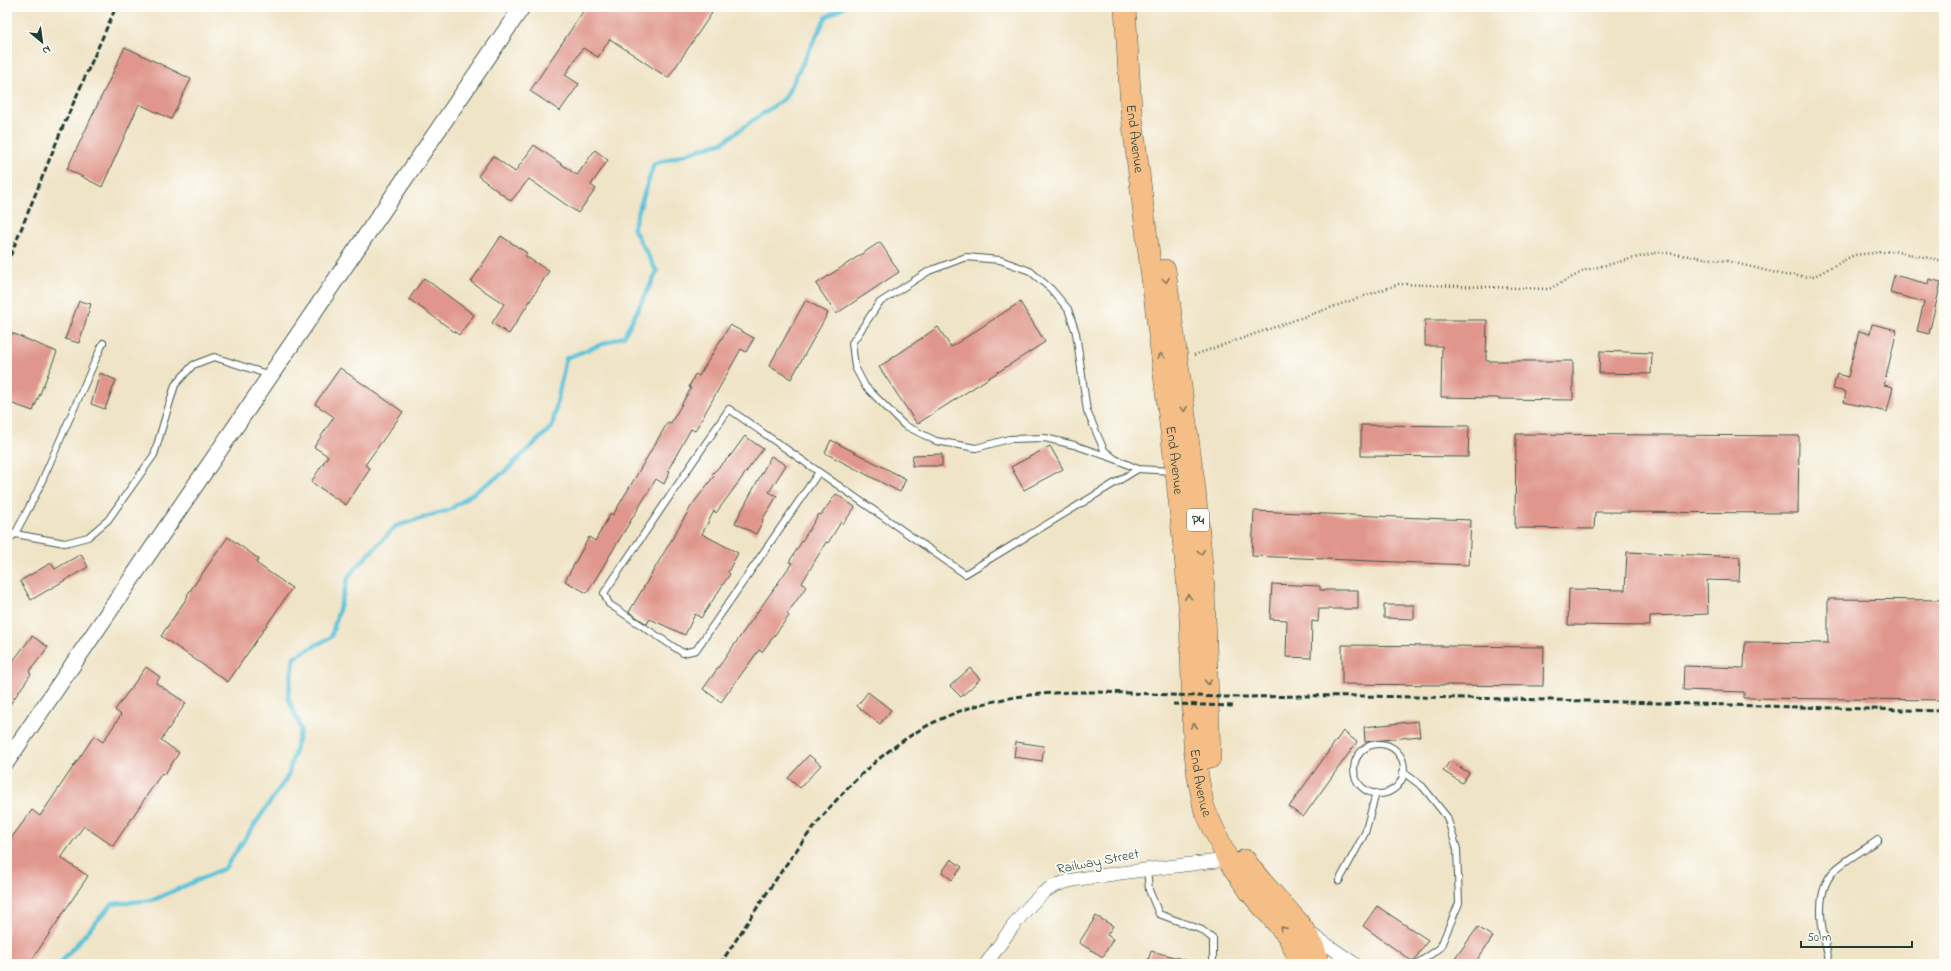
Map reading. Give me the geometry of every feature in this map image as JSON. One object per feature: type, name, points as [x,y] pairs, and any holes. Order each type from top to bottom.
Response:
[{"type":"highway","name":"End Avenue","points":[[1125,7],[1131,108],[1176,472],[1190,618],[1194,746],[1198,777],[1204,808],[1228,860],[1250,892],[1288,936],[1299,964]]},
{"type":"highway","name":"End Avenue","points":[[1128,49],[1139,83],[1195,489],[1204,588],[1209,749],[1212,781],[1219,809],[1230,838],[1255,876],[1301,926],[1313,946],[1319,964]]},
{"type":"street","points":[[7,761],[522,7]]},
{"type":"street","name":"Railway Street","points":[[986,964],[1022,913],[1051,889],[1072,881],[1147,869],[1228,860]]},
{"type":"street","name":"End Avenue","points":[[1301,926],[1355,964]]},
{"type":"lane","points":[[1115,459],[1104,450],[1087,411],[1076,333],[1068,309],[1051,289],[1030,271],[1000,260],[966,258],[929,271],[879,303],[852,344],[855,367],[865,386],[904,425],[936,441],[976,448],[1009,439],[1045,438],[1074,445],[1138,468],[1176,472]]},
{"type":"lane","points":[[7,540],[15,534],[36,492],[103,343]]},
{"type":"lane","points":[[15,534],[65,543],[88,537],[108,520],[154,455],[175,385],[193,365],[214,357],[270,375]]},
{"type":"lane","points":[[819,472],[696,650],[683,653],[609,604],[604,593],[729,409],[965,574],[1138,468]]},
{"type":"lane","points":[[1370,745],[1387,745],[1394,749],[1400,756],[1403,763],[1403,772],[1401,779],[1391,790],[1376,793],[1368,791],[1361,786],[1356,779],[1354,771],[1358,755],[1363,749],[1370,745]]},
{"type":"lane","points":[[1403,772],[1423,787],[1447,817],[1457,848],[1459,903],[1440,948],[1417,964]]},
{"type":"lane","points":[[1339,881],[1365,833],[1376,793]]},
{"type":"lane","points":[[1830,964],[1822,931],[1821,914],[1826,884],[1834,871],[1878,840]]},
{"type":"lane","points":[[1147,869],[1149,890],[1159,914],[1202,930],[1213,939],[1213,964]]},
{"type":"path","points":[[1178,361],[1399,284],[1549,289],[1586,270],[1659,252],[1727,261],[1784,275],[1813,277],[1854,255],[1893,251],[1944,260]]},
{"type":"building","points":[[586,7],[716,7],[668,78],[610,39],[598,57],[583,48],[565,75],[579,84],[560,111],[530,91]]},
{"type":"building","points":[[125,47],[191,79],[171,119],[139,104],[102,187],[67,169]]},
{"type":"building","points":[[534,145],[577,175],[595,150],[608,160],[591,185],[596,189],[578,213],[529,179],[511,201],[478,176],[493,156],[515,172]]},
{"type":"building","points":[[501,236],[527,253],[525,256],[549,271],[509,334],[492,323],[504,304],[471,282]]},
{"type":"building","points":[[880,242],[899,272],[836,314],[816,284]]},
{"type":"building","points":[[1894,275],[1928,284],[1929,279],[1941,282],[1929,334],[1917,331],[1924,302],[1890,293]]},
{"type":"building","points":[[424,278],[474,315],[459,335],[409,299]]},
{"type":"building","points":[[806,300],[828,313],[791,379],[769,366]]},
{"type":"building","points":[[79,301],[91,304],[79,343],[65,339]]},
{"type":"building","points":[[1020,302],[1045,342],[917,424],[879,367],[938,327],[951,347]]},
{"type":"building","points":[[1425,320],[1487,320],[1486,361],[1573,361],[1573,400],[1441,397],[1442,346],[1425,346]]},
{"type":"building","points":[[1872,324],[1897,330],[1884,385],[1893,387],[1887,412],[1844,402],[1846,392],[1833,389],[1837,374],[1848,377],[1859,331],[1870,334]]},
{"type":"building","points":[[730,325],[754,338],[746,352],[741,349],[695,431],[691,429],[668,470],[670,471],[664,484],[656,479],[587,593],[565,581],[589,537],[595,541],[611,513],[613,515],[668,422],[671,423],[691,388],[689,387],[695,374],[699,376]]},
{"type":"building","points":[[7,331],[57,352],[33,411],[7,402]]},
{"type":"building","points":[[1600,351],[1652,353],[1651,374],[1599,373]]},
{"type":"building","points":[[340,368],[403,412],[365,465],[370,469],[346,505],[311,482],[328,456],[314,447],[334,417],[315,404]]},
{"type":"building","points":[[100,373],[116,380],[105,409],[91,404]]},
{"type":"building","points":[[1361,425],[1469,426],[1468,457],[1361,456]]},
{"type":"building","points":[[1516,434],[1799,436],[1798,513],[1595,512],[1594,529],[1515,528]]},
{"type":"building","points":[[745,436],[763,449],[716,513],[714,511],[702,534],[738,553],[728,572],[730,574],[701,618],[695,614],[685,635],[650,619],[647,624],[629,612],[692,505],[714,476],[712,474],[731,455]]},
{"type":"building","points":[[831,440],[906,479],[900,492],[825,453]]},
{"type":"building","points":[[1050,446],[1063,469],[1024,490],[1011,467]]},
{"type":"building","points":[[942,454],[942,466],[912,466],[913,455]]},
{"type":"building","points":[[771,456],[786,465],[769,492],[777,496],[762,520],[763,521],[756,534],[735,523]]},
{"type":"building","points":[[836,494],[855,507],[843,524],[841,522],[828,543],[826,542],[802,583],[806,587],[787,614],[789,616],[762,652],[759,650],[721,702],[703,689],[792,563],[789,562],[819,514],[821,515]]},
{"type":"building","points":[[1254,511],[1471,520],[1469,565],[1252,556]]},
{"type":"building","points":[[228,537],[259,559],[256,563],[292,588],[228,682],[161,636],[188,596],[187,595]]},
{"type":"building","points":[[1627,552],[1740,557],[1739,581],[1707,580],[1708,614],[1650,616],[1650,626],[1568,625],[1569,589],[1625,590]]},
{"type":"building","points":[[81,554],[88,567],[31,600],[20,581],[51,563],[55,569]]},
{"type":"building","points":[[1272,584],[1320,586],[1320,590],[1358,590],[1358,609],[1319,609],[1318,622],[1312,621],[1311,658],[1286,657],[1287,620],[1270,619]]},
{"type":"building","points":[[1828,599],[1944,600],[1944,700],[1744,698],[1744,692],[1683,690],[1684,666],[1744,668],[1745,642],[1828,643]]},
{"type":"building","points":[[1384,605],[1414,605],[1414,619],[1384,618]]},
{"type":"building","points":[[32,636],[48,647],[29,672],[31,674],[7,709],[7,657],[13,661]]},
{"type":"building","points":[[1342,645],[1544,647],[1543,686],[1342,684]]},
{"type":"building","points":[[146,667],[160,677],[156,683],[186,703],[161,740],[179,753],[164,775],[162,773],[113,846],[84,826],[61,858],[88,876],[29,964],[17,964],[7,957],[7,844],[32,810],[40,816],[94,736],[103,742],[121,715],[115,710]]},
{"type":"building","points":[[970,668],[980,679],[961,697],[950,686]]},
{"type":"building","points":[[868,692],[891,710],[880,724],[857,706]]},
{"type":"building","points":[[1418,721],[1420,736],[1365,742],[1364,727]]},
{"type":"building","points":[[1343,731],[1357,742],[1303,817],[1289,807]]},
{"type":"building","points":[[1016,742],[1044,746],[1042,761],[1014,757]]},
{"type":"building","points":[[809,755],[821,765],[800,788],[788,778]]},
{"type":"building","points":[[1450,761],[1469,773],[1462,783],[1443,771]]},
{"type":"building","points":[[951,859],[962,867],[952,880],[942,872]]},
{"type":"building","points":[[1377,906],[1428,940],[1413,962],[1363,926]]},
{"type":"building","points":[[1096,916],[1113,926],[1107,935],[1113,939],[1103,957],[1079,943]]},
{"type":"building","points":[[1478,927],[1493,937],[1474,964],[1451,964]]},
{"type":"building","points":[[1151,951],[1186,960],[1185,964],[1147,964]]},
{"type":"waterway","points":[[59,964],[112,904],[153,900],[225,868],[288,776],[301,729],[288,697],[294,657],[331,637],[349,575],[396,526],[449,510],[503,473],[552,427],[566,358],[624,336],[657,272],[633,228],[654,164],[723,142],[785,98],[826,17],[843,7]]},
{"type":"railway","points":[[7,264],[61,131],[116,7]]},
{"type":"railway","points":[[720,964],[809,833],[834,802],[862,774],[892,749],[925,727],[962,710],[999,700],[1038,694],[1078,692],[1236,697],[1343,696],[1504,699],[1944,711]]},
{"type":"railway","points":[[1173,704],[1233,706]]}]
